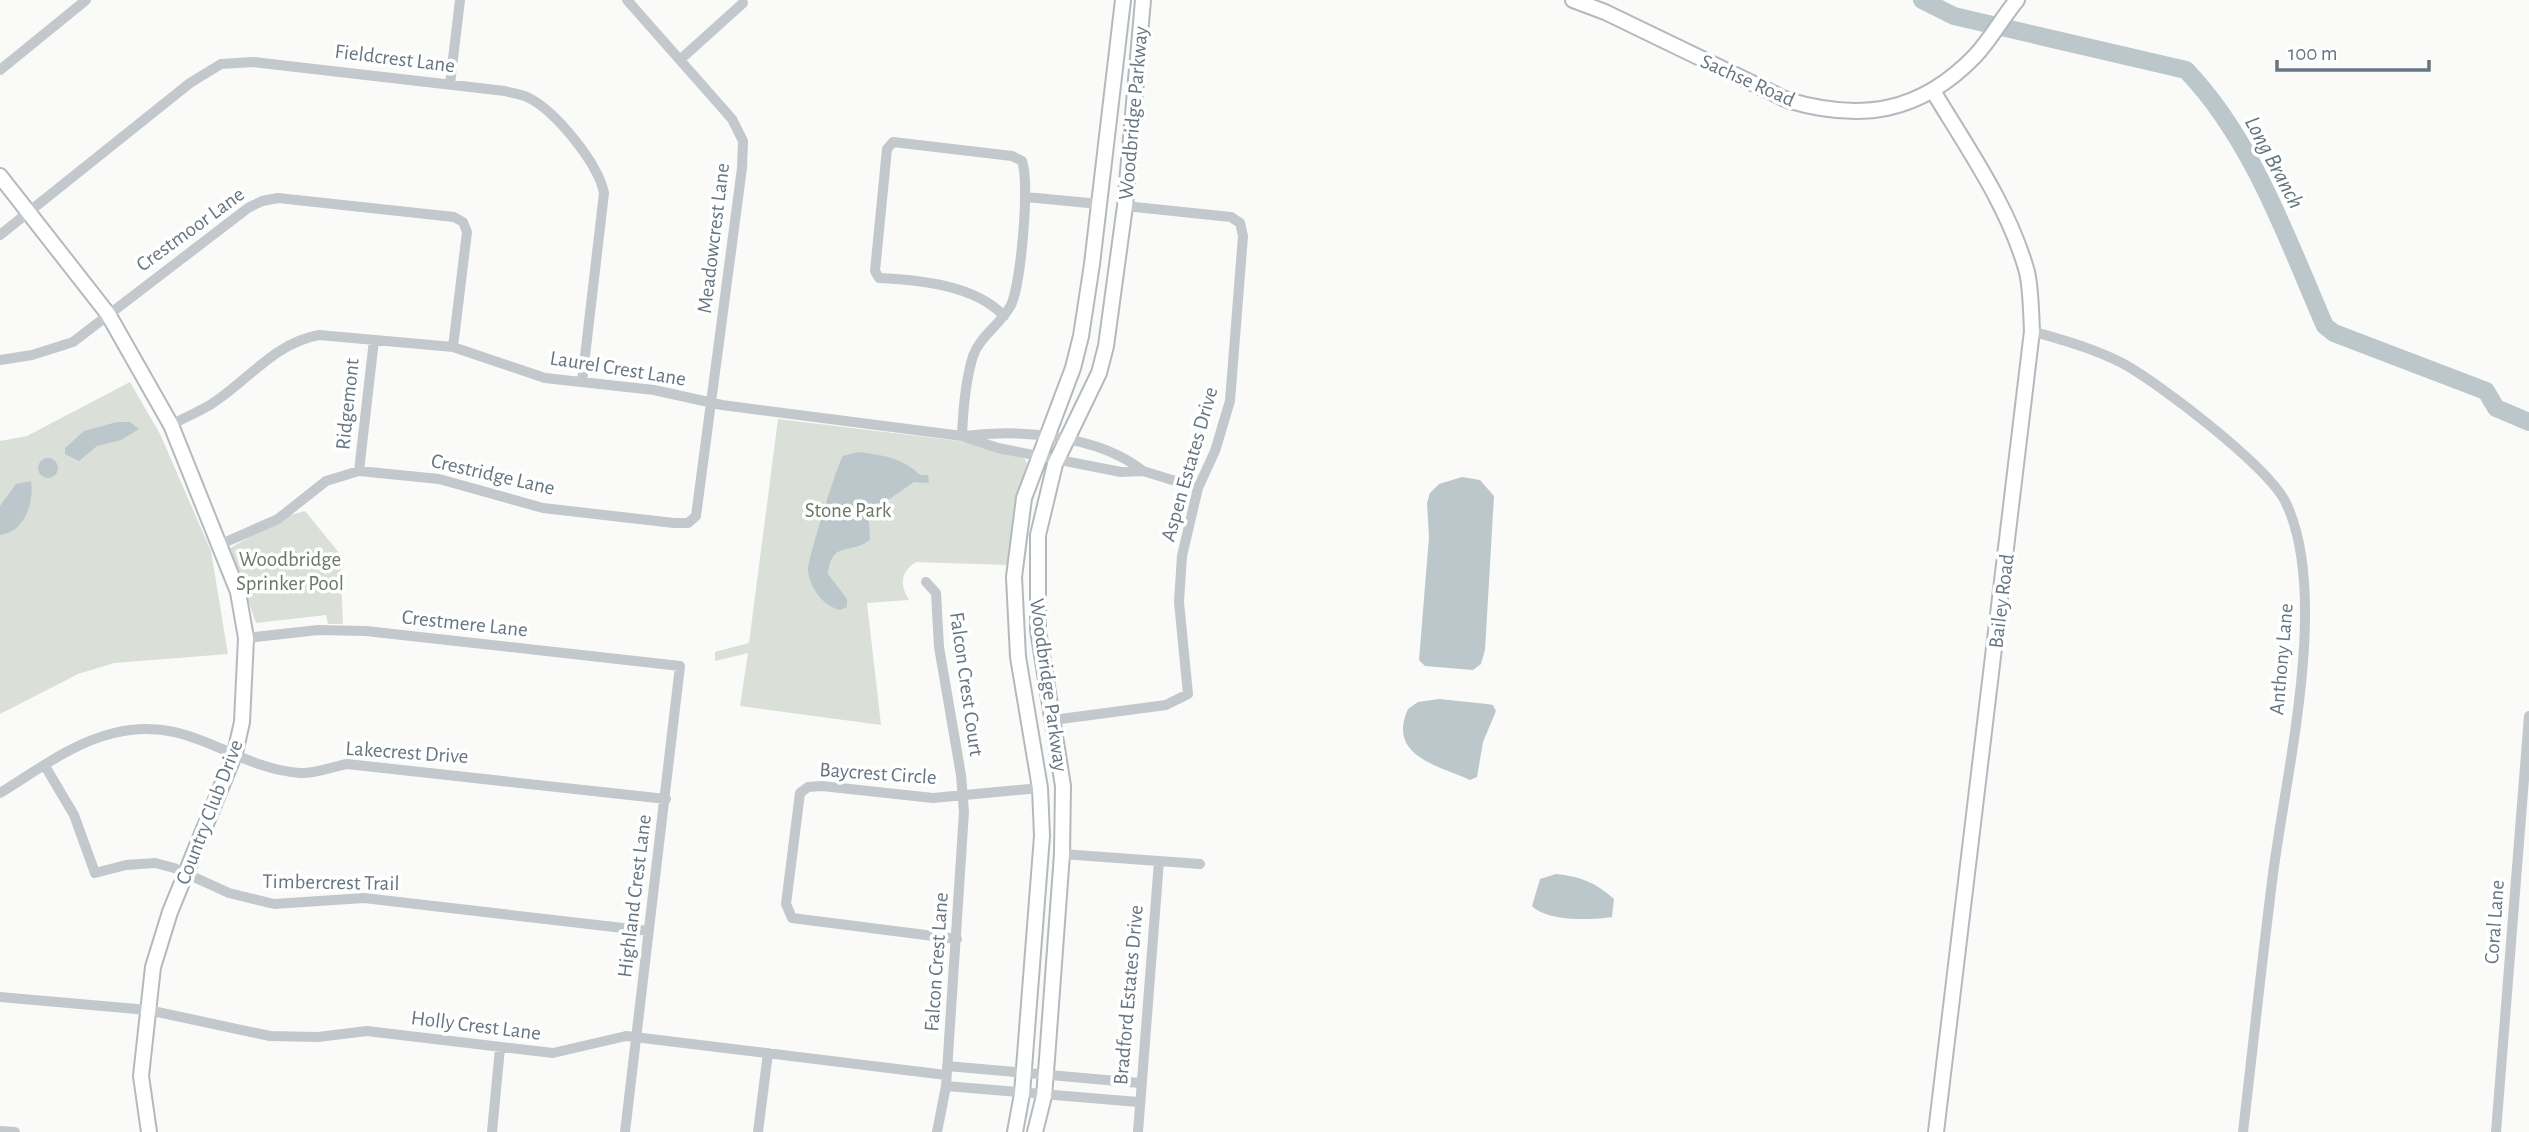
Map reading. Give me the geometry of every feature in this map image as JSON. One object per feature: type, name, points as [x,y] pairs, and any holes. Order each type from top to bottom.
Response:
[{"type":"main road","name":"Woodbridge Parkway","points":[[1016,1132],[1024,1074],[1042,836],[1040,788],[1018,657],[1013,610],[1014,577],[1024,498],[1073,368],[1081,336],[1123,0]]},
{"type":"main road","name":"Woodbridge Parkway","points":[[1035,1132],[1046,1077],[1062,854],[1063,786],[1044,678],[1036,579],[1038,535],[1046,490],[1066,440],[1099,373],[1106,346],[1125,206],[1143,0]]},
{"type":"main road","name":"Sachse Road","points":[[1573,0],[1605,12],[1787,100],[1816,108],[1853,113],[1874,111],[1933,92],[1975,56],[2015,2]]},
{"type":"main road","name":"Bailey Road","points":[[1933,92],[1994,192],[2011,230],[2027,274],[2032,331],[1936,1132]]},
{"type":"main road","name":"Country Club Drive","points":[[0,176],[108,314],[171,425],[238,592],[246,638],[242,722],[235,753],[156,953],[141,1076],[146,1131]]},
{"type":"street","points":[[0,70],[86,0]]},
{"type":"street","points":[[450,84],[460,0]]},
{"type":"street","name":"Meadowcrest Lane","points":[[627,0],[682,58],[732,119],[743,141],[743,169],[699,503],[693,520]]},
{"type":"street","points":[[682,58],[743,3]]},
{"type":"street","name":"Fieldcrest Lane","points":[[0,235],[31,213],[190,83],[221,64],[253,62],[450,84],[526,97],[545,109],[601,175],[604,193],[582,382]]},
{"type":"street","points":[[962,436],[972,358],[977,345],[1004,316],[1012,303],[1016,287],[1026,197],[1026,169],[1022,161],[1012,156],[893,142],[887,149],[875,259],[879,278],[926,283],[980,297],[1004,316]]},
{"type":"street","points":[[1026,197],[1099,204]]},
{"type":"street","name":"Crestmoor Lane","points":[[0,360],[32,355],[72,342],[248,208],[262,201],[278,198],[454,217],[463,222],[467,232],[453,347]]},
{"type":"street","name":"Aspen Estates Drive","points":[[1053,720],[1166,705],[1188,694],[1180,581],[1182,556],[1198,488],[1215,451],[1230,401],[1242,228],[1231,217],[1125,206]]},
{"type":"street","name":"Anthony Lane","points":[[2032,331],[2084,346],[2122,363],[2198,417],[2264,474],[2285,501],[2300,540],[2306,603],[2299,686],[2273,874],[2243,1132]]},
{"type":"street","name":"Laurel Crest Lane","points":[[171,425],[211,404],[284,346],[299,338],[319,335],[453,347],[545,377],[654,390],[712,404],[962,436],[998,448],[1121,472],[1143,471]]},
{"type":"street","name":"Ridgemont","points":[[359,471],[374,340]]},
{"type":"street","name":"Laurel Crest Lane","points":[[962,436],[998,431],[1066,440],[1126,458],[1143,471]]},
{"type":"street","name":"Crestridge Lane","points":[[219,545],[278,519],[326,481],[359,471],[439,479],[543,508],[674,523],[693,520]]},
{"type":"street","points":[[1143,471],[1198,488]]},
{"type":"street","name":"Falcon Crest Court","points":[[926,582],[936,593],[942,671],[963,795]]},
{"type":"street","name":"Crestmere Lane","points":[[246,638],[318,630],[366,631],[680,666]]},
{"type":"street","name":"Highland Crest Lane","points":[[625,1132],[680,666]]},
{"type":"street","name":"Coral Lane","points":[[2497,1132],[2529,716]]},
{"type":"street","name":"Lakecrest Drive","points":[[0,793],[97,738],[134,729],[179,731],[235,753],[302,773],[347,764],[666,799]]},
{"type":"street","name":"Timbercrest Trail","points":[[45,766],[74,815],[95,873],[147,863],[163,864],[229,893],[274,904],[364,898],[649,931]]},
{"type":"street","name":"Baycrest Circle","points":[[957,939],[798,920],[788,914],[786,904],[796,806],[803,789],[822,786],[933,798],[1040,788]]},
{"type":"street","name":"Falcon Crest Lane","points":[[937,1132],[946,1075],[957,939],[965,828],[963,795]]},
{"type":"street","points":[[1062,854],[1200,864]]},
{"type":"street","name":"Bradford Estates Drive","points":[[1138,1132],[1138,1102],[1159,861]]},
{"type":"street","name":"Holly Crest Lane","points":[[0,997],[148,1010],[270,1036],[318,1037],[367,1031],[561,1053],[613,1038],[636,1037],[946,1075],[1022,1094],[1138,1102]]},
{"type":"street","points":[[492,1132],[500,1048]]},
{"type":"street","points":[[758,1132],[768,1053]]},
{"type":"street","name":"Holly Crest Lane","points":[[946,1075],[1024,1074],[1140,1083]]},
{"type":"street","points":[[0,1131],[15,1132]]},
{"type":"green space","points":[[130,382],[160,434],[211,551],[228,654],[114,663],[78,674],[0,714],[0,441],[27,436]]},
{"type":"green space","name":"Stone Park","points":[[778,419],[967,442],[1023,456],[1027,463],[1008,565],[916,562],[907,570],[903,579],[909,600],[867,603],[881,725],[740,706],[748,653],[715,661],[715,652],[749,643]]},
{"type":"green space","name":"Woodbridge Sprinker Pool","points":[[305,511],[340,554],[343,624],[328,624],[326,615],[256,623],[230,548],[287,516]]},
{"type":"shaded area","points":[[117,422],[130,422],[139,429],[121,440],[97,446],[79,461],[65,454],[65,448],[84,431]]},
{"type":"shaded area","points":[[858,452],[899,461],[920,475],[928,475],[929,483],[914,482],[878,507],[869,521],[870,539],[834,556],[828,574],[847,599],[847,607],[840,610],[818,595],[808,570],[817,532],[840,462],[843,456]]},
{"type":"shaded area","points":[[48,458],[55,461],[58,468],[55,475],[48,478],[41,475],[38,468],[41,461]]},
{"type":"shaded area","points":[[1462,477],[1480,480],[1494,496],[1485,650],[1481,664],[1473,670],[1425,666],[1419,660],[1429,537],[1427,503],[1430,493],[1439,484]]},
{"type":"shaded area","points":[[31,481],[31,498],[22,522],[9,533],[0,535],[0,506],[16,484]]},
{"type":"shaded area","points":[[1439,699],[1493,705],[1496,711],[1483,742],[1477,777],[1470,780],[1430,763],[1419,757],[1404,738],[1403,725],[1408,709],[1418,702]]},
{"type":"shaded area","points":[[1556,874],[1587,881],[1608,893],[1614,899],[1612,917],[1559,917],[1548,915],[1532,906],[1540,879]]},
{"type":"waterway","name":"Long Branch","points":[[1922,0],[1954,16],[2186,70],[2231,127],[2249,159],[2282,225],[2325,326],[2334,333],[2486,391],[2496,408],[2529,422]]}]
